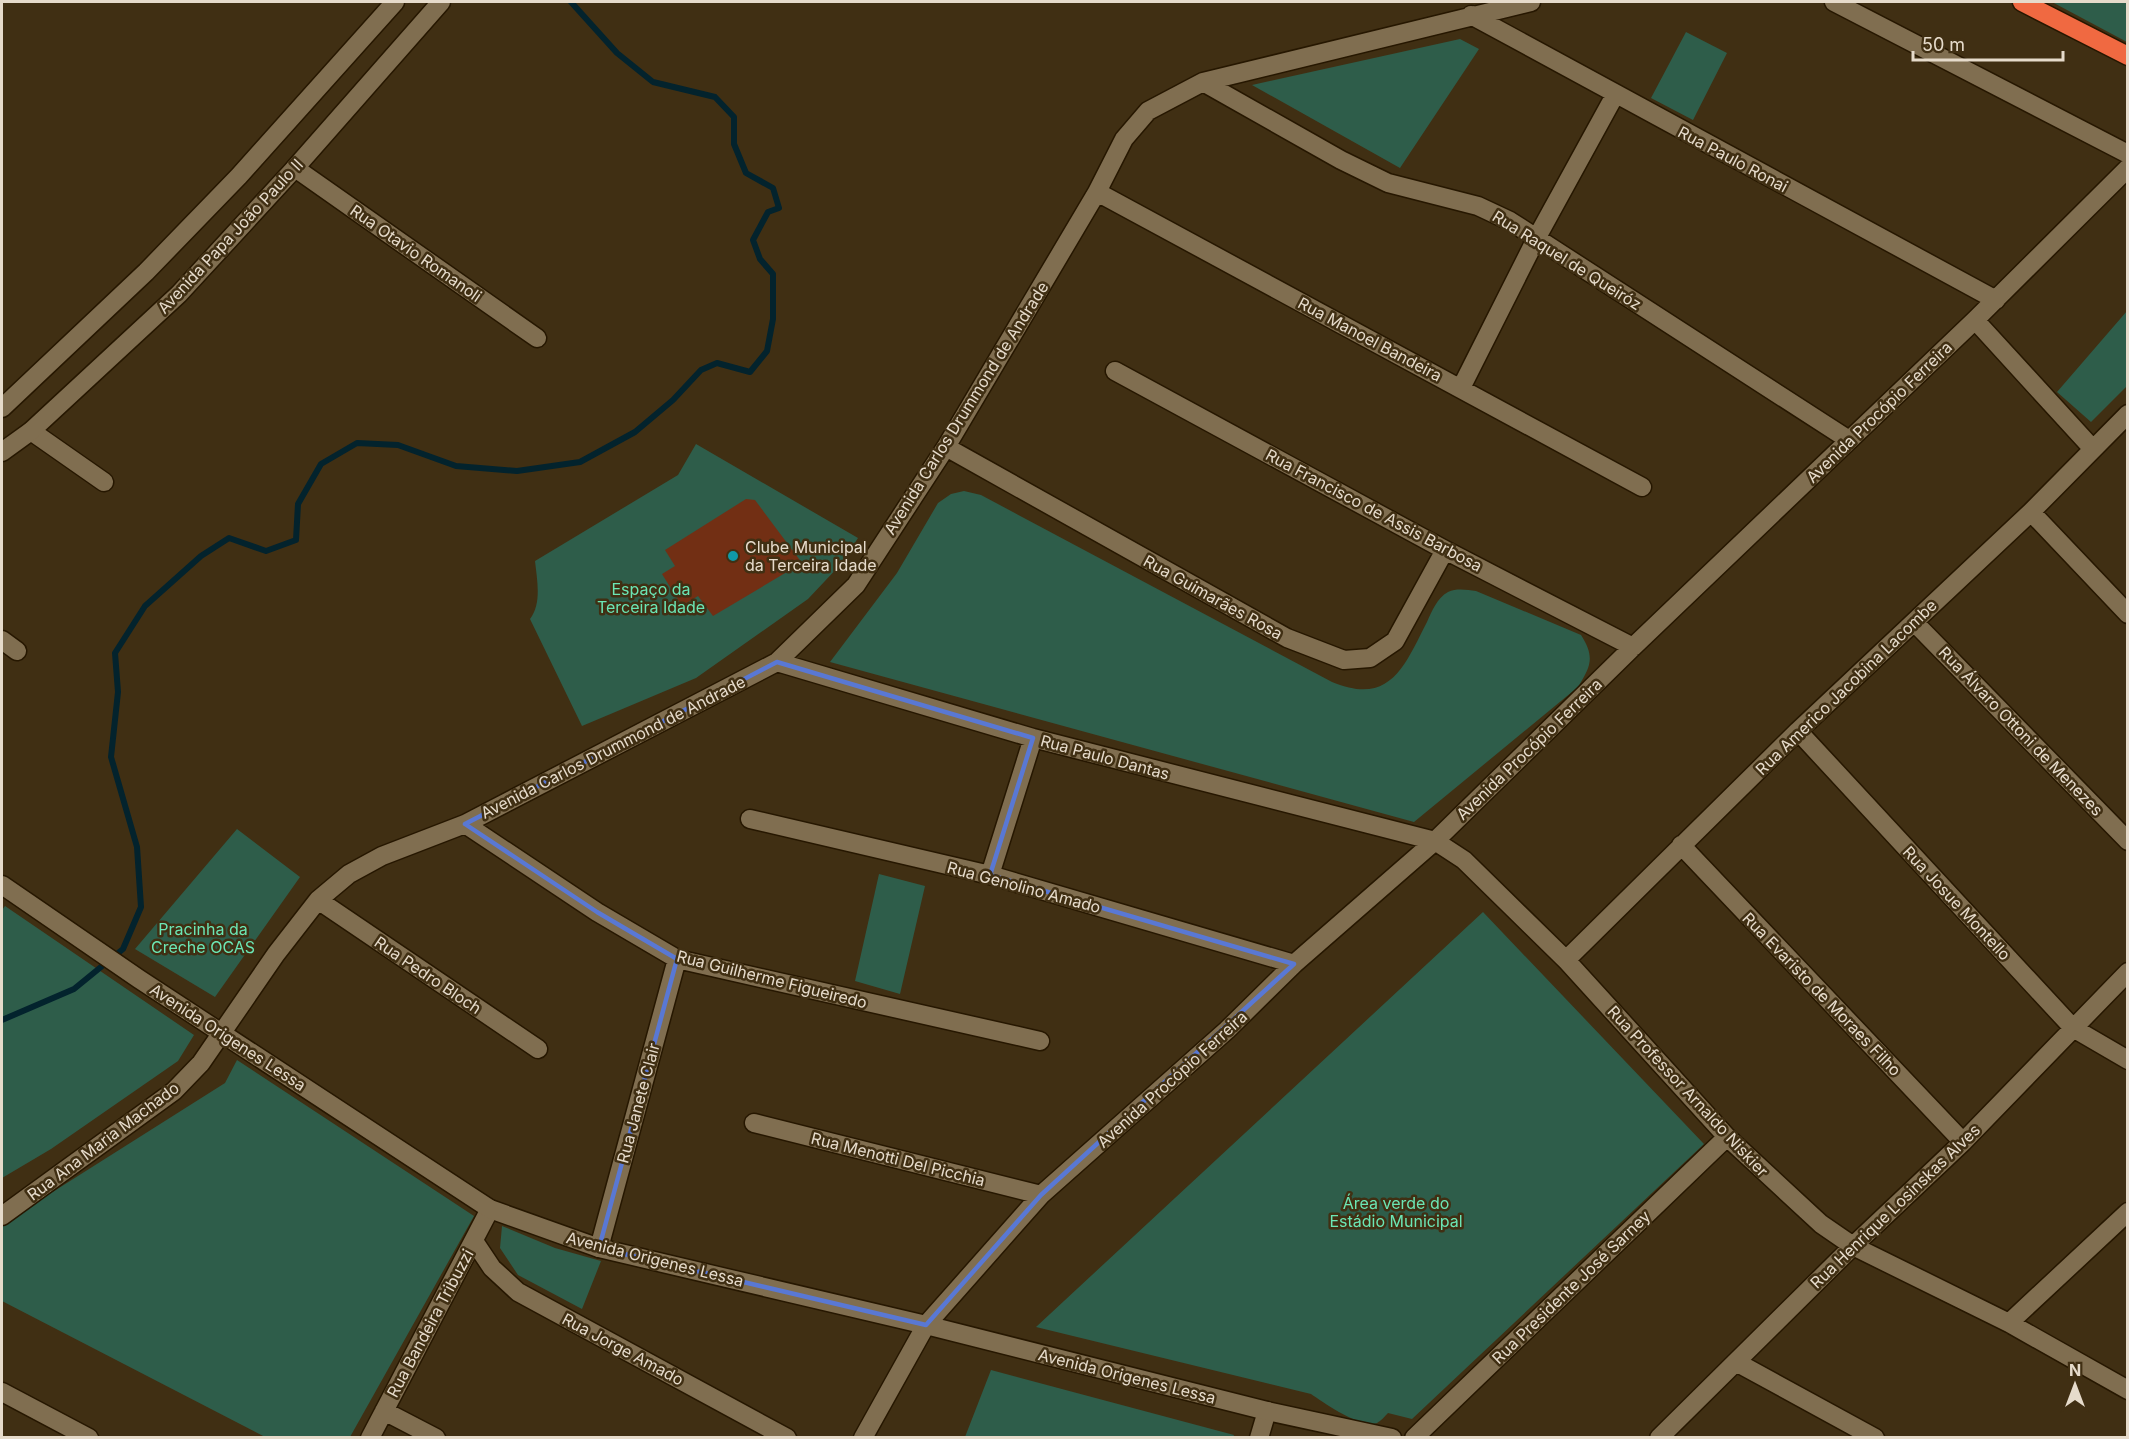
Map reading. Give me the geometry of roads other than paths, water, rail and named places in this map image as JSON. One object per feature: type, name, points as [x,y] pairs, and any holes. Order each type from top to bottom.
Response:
[{"type":"highway","points":[[2022,2],[2127,56]]},
{"type":"street","name":"Avenida Papa João Paulo II","points":[[2,408],[170,248],[239,176],[395,2]]},
{"type":"street","name":"Avenida Papa João Paulo II","points":[[2,453],[31,431],[179,294],[295,168],[441,2]]},
{"type":"street","name":"Avenida Carlos Drummond de Andrade","points":[[224,1033],[276,954],[318,900],[348,874],[382,856],[465,824],[777,662],[856,585],[946,447],[1097,192],[1124,139],[1148,111],[1203,82],[1470,15],[1531,2]]},
{"type":"street","points":[[1834,2],[2127,154]]},
{"type":"street","name":"Rua Paulo Ronai","points":[[1470,15],[1996,300]]},
{"type":"street","name":"Rua Raquel de Queiróz","points":[[1203,82],[1341,160],[1388,183],[1478,206],[1510,221],[1849,440]]},
{"type":"street","points":[[1461,388],[1536,238],[1615,95]]},
{"type":"street","name":"Rua Otavio Romanoli","points":[[295,168],[537,338]]},
{"type":"street","name":"Avenida Procópio Ferreira","points":[[863,1437],[926,1325],[1041,1195],[1227,1030],[1294,964],[1435,841],[1633,646],[1996,300],[2127,168]]},
{"type":"street","name":"Rua Manoel Bandeira","points":[[1097,192],[1642,487]]},
{"type":"street","points":[[1975,320],[2092,448]]},
{"type":"street","name":"Rua Francisco de Assis Barbosa","points":[[1115,371],[1445,550],[1633,646]]},
{"type":"street","name":"Rua Americo Jacobina Lacombe","points":[[1566,960],[1798,731],[2031,512],[2127,414]]},
{"type":"street","points":[[31,431],[104,482]]},
{"type":"street","name":"Rua Guimarães Rosa","points":[[946,447],[1287,638],[1344,660],[1370,658],[1395,641],[1445,550]]},
{"type":"street","points":[[2031,512],[2127,614]]},
{"type":"street","name":"Rua Álvaro Ottoni de Menezes","points":[[1914,622],[2127,841]]},
{"type":"street","points":[[2,640],[17,651]]},
{"type":"street","name":"Rua Paulo Dantas","points":[[777,662],[1033,738],[1435,841]]},
{"type":"street","name":"Rua Josue Montello","points":[[1798,731],[2073,1028],[2127,1060]]},
{"type":"street","points":[[990,875],[1033,738]]},
{"type":"street","name":"Rua Genolino Amado","points":[[750,819],[990,875],[1294,964]]},
{"type":"street","name":"Rua Guilherme Figueiredo","points":[[465,824],[597,912],[677,959],[1040,1041]]},
{"type":"street","name":"Rua Professor Arnaldo Niskier","points":[[1435,841],[1464,860],[1566,960],[1727,1137],[1821,1224],[1853,1246],[2009,1323],[2127,1390]]},
{"type":"street","name":"Rua Evaristo de Moraes Filho","points":[[1681,845],[1963,1142]]},
{"type":"street","name":"Avenida Origenes Lessa","points":[[2,885],[139,980],[224,1033],[490,1209],[599,1248],[926,1325],[1267,1411],[1392,1437]]},
{"type":"street","name":"Rua Pedro Bloch","points":[[318,900],[538,1049]]},
{"type":"street","name":"Rua Janete Clair","points":[[599,1248],[677,959]]},
{"type":"street","name":"Rua Henrique Losinskas Alves","points":[[1659,1437],[1853,1246],[1963,1142],[2127,972]]},
{"type":"street","name":"Rua Ana Maria Machado","points":[[2,1216],[174,1091],[201,1063],[224,1033]]},
{"type":"street","name":"Rua Menotti Del Picchia","points":[[754,1123],[1041,1195]]},
{"type":"street","name":"Rua Presidente José Sarney","points":[[1414,1437],[1727,1137]]},
{"type":"street","name":"Rua Bandeira Tribuzzi","points":[[370,1437],[490,1209]]},
{"type":"street","points":[[2009,1323],[2127,1212]]},
{"type":"street","name":"Rua Jorge Amado","points":[[474,1241],[492,1268],[518,1292],[787,1437]]},
{"type":"street","points":[[1736,1362],[1875,1437]]},
{"type":"street","points":[[2,1392],[89,1437]]},
{"type":"street","points":[[384,1411],[436,1437]]},
{"type":"street","points":[[1259,1437],[1267,1411]]},
{"type":"waterway","points":[[2,1020],[74,989],[123,949],[141,907],[137,847],[111,757],[118,692],[115,653],[145,606],[201,556],[229,538],[266,551],[296,540],[298,504],[321,464],[357,443],[398,445],[456,466],[517,471],[580,462],[635,432],[673,400],[701,370],[717,363],[750,372],[767,351],[773,319],[773,274],[760,259],[753,240],[768,212],[779,208],[773,188],[746,173],[734,144],[734,117],[715,97],[653,82],[617,53],[571,2]]},
{"type":"place","name":"Clube Municipal da Terceira Idade","points":[[733,556]]},
{"type":"park label","name":"Espaço da Terceira Idade","points":[[651,598]]},
{"type":"park label","name":"Pracinha da Creche OCAS","points":[[203,938]]},
{"type":"park label","name":"Área verde do Estádio Municipal","points":[[1396,1212]]}]
